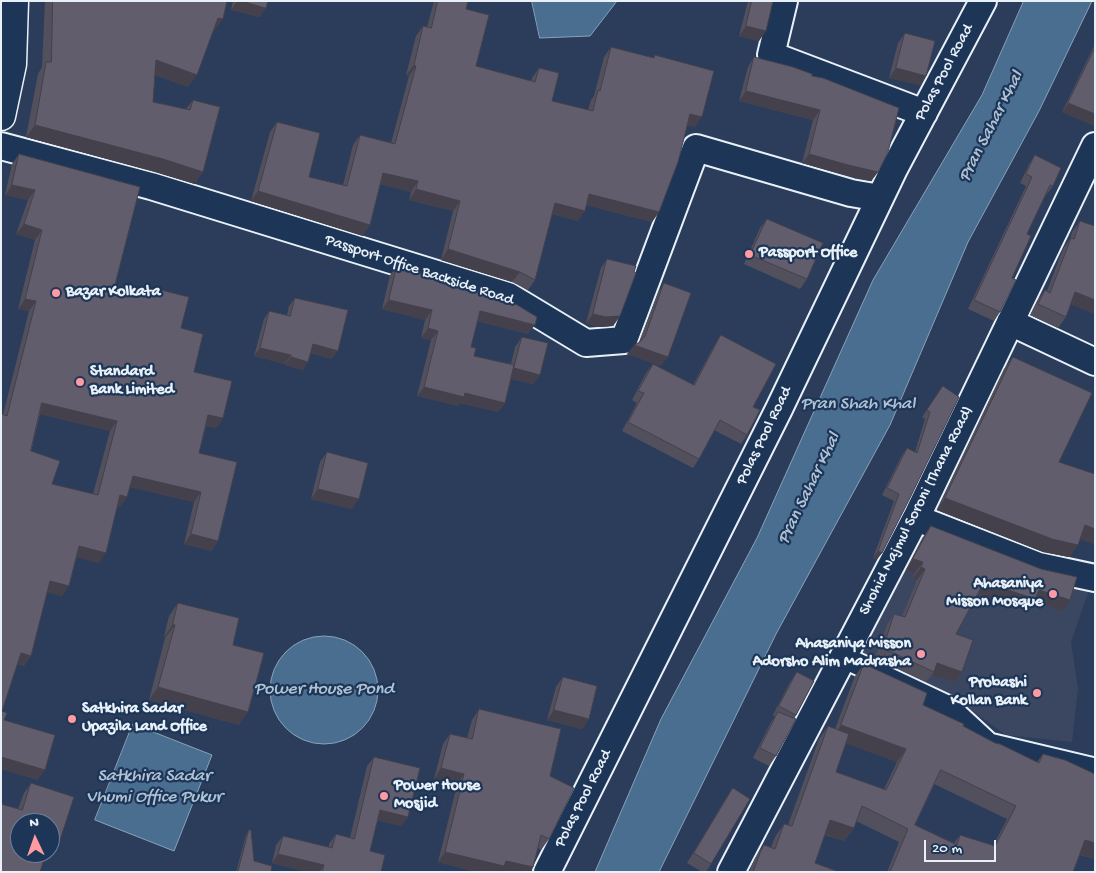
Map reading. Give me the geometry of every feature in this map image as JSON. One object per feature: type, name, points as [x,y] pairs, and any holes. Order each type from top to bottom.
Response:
[{"type":"highway","points":[[1,116],[14,1]]},
{"type":"street","points":[[784,1],[771,55],[924,113]]},
{"type":"street","name":"Polas Pool Road","points":[[547,872],[774,418],[880,198],[983,1]]},
{"type":"street","name":"Passport Office Backside Road","points":[[1,146],[151,186],[508,296],[586,343],[624,340],[696,148],[851,193],[880,198]]},
{"type":"street","name":"Shohid Najmul Soroni (Thana Road)","points":[[731,872],[916,518],[1095,146]]},
{"type":"street","points":[[1010,322],[1095,362]]},
{"type":"street","points":[[916,518],[1039,566],[1095,578]]},
{"type":"street","points":[[843,657],[949,707],[989,744],[1095,769]]},
{"type":"shaded area","points":[[919,519],[1030,571],[1089,590],[1071,642],[1078,688],[1072,742],[1006,735],[945,691],[859,653]]},
{"type":"water","points":[[532,1],[617,1],[590,36],[540,38]]},
{"type":"water","name":"Pran Shah Khal","points":[[1024,1],[1092,1],[1039,111],[968,242],[890,425],[776,634],[659,872],[595,872],[661,719],[757,538],[873,280],[982,95]]},
{"type":"water","name":"Power House Pond","points":[[324,636],[345,640],[362,652],[374,669],[378,690],[374,711],[362,728],[345,740],[324,744],[303,740],[286,728],[274,711],[270,690],[274,669],[286,652],[303,640]]},
{"type":"water","name":"Satkhira Sadar Vhumi Office Pukur","points":[[133,724],[212,755],[174,851],[95,820]]},
{"type":"building","points":[[53,1],[227,1],[223,19],[218,18],[197,75],[156,60],[153,102],[190,110],[193,100],[220,107],[203,172],[163,159],[35,125],[46,62],[51,62]]},
{"type":"building","points":[[242,1],[268,1],[266,8]]},
{"type":"building","points":[[438,1],[468,1],[466,9],[489,15],[476,66],[535,82],[539,68],[559,73],[552,101],[593,111],[611,47],[654,58],[655,55],[714,71],[702,117],[690,114],[678,162],[659,212],[589,194],[585,211],[555,203],[535,280],[520,272],[448,249],[460,201],[416,189],[418,181],[383,173],[370,225],[258,191],[277,122],[320,133],[309,177],[347,186],[360,135],[395,144],[416,66],[414,65],[423,26],[431,28]]},
{"type":"building","points":[[752,1],[773,1],[766,31],[746,26]]},
{"type":"building","points":[[905,33],[935,41],[926,76],[896,68]]},
{"type":"building","points":[[1095,48],[1095,114],[1068,103]]},
{"type":"building","points":[[754,57],[793,67],[812,74],[812,76],[823,78],[899,108],[888,152],[878,172],[809,154],[820,110],[746,91]]},
{"type":"building","points":[[19,154],[140,187],[115,285],[160,295],[161,290],[189,297],[181,328],[203,334],[194,372],[232,381],[223,418],[208,415],[199,453],[237,462],[218,541],[191,534],[201,492],[133,476],[127,497],[120,495],[106,553],[79,546],[69,586],[50,581],[31,656],[21,653],[2,711],[7,713],[4,720],[55,735],[45,770],[1,757],[1,414],[7,416],[36,301],[25,299],[42,230],[24,224],[35,190],[12,185]],"holes":[[[42,403],[117,421],[98,495],[52,484],[60,461],[31,451]]]},
{"type":"building","points":[[1035,155],[1061,168],[1053,186],[1050,185],[1027,234],[1031,236],[1012,278],[1016,280],[1000,312],[974,300],[1032,177],[1026,174]]},
{"type":"building","points":[[767,219],[823,243],[807,279],[750,255]]},
{"type":"building","points":[[1080,221],[1095,226],[1095,300],[1075,292],[1066,317],[1038,304],[1045,290],[1050,293],[1071,238],[1074,239]]},
{"type":"building","points":[[607,259],[636,266],[634,272],[636,273],[620,316],[606,317],[593,314]]},
{"type":"building","points":[[397,266],[509,300],[537,317],[535,325],[480,311],[471,347],[476,348],[474,356],[514,365],[505,403],[465,393],[464,397],[424,387],[438,331],[428,328],[432,310],[389,300]]},
{"type":"building","points":[[664,283],[691,293],[668,357],[634,345],[645,336]]},
{"type":"building","points":[[295,298],[348,310],[338,351],[313,344],[308,362],[291,357],[291,355],[260,348],[269,311],[290,316]]},
{"type":"building","points":[[721,335],[776,364],[753,407],[760,410],[747,435],[720,420],[699,459],[628,422],[644,393],[638,391],[653,364],[694,385]]},
{"type":"building","points":[[522,337],[548,343],[540,375],[514,368]]},
{"type":"building","points":[[1013,357],[1092,393],[1059,462],[1095,474],[1095,529],[1085,525],[1078,545],[1052,539],[945,498]]},
{"type":"building","points":[[943,386],[959,397],[882,553],[878,551],[899,494],[887,488],[907,448],[917,453],[930,412],[927,410]]},
{"type":"building","points":[[327,452],[368,463],[359,499],[318,489]]},
{"type":"building","points":[[931,526],[1041,569],[1077,577],[1070,600],[1039,590],[1035,599],[984,582],[956,634],[973,640],[962,672],[937,663],[934,672],[883,648],[894,614],[905,617],[925,569],[921,567],[923,562],[913,559]]},
{"type":"building","points":[[178,603],[239,618],[233,645],[264,653],[248,712],[158,687],[175,625],[173,624]]},
{"type":"building","points":[[864,664],[927,693],[923,705],[964,724],[963,726],[995,743],[1039,763],[1043,754],[1065,760],[1095,774],[1095,843],[1085,840],[1073,872],[890,872],[908,829],[862,806],[854,828],[830,820],[815,863],[839,872],[753,872],[764,845],[775,849],[784,824],[792,826],[828,726],[849,734],[836,772],[886,790],[906,749],[841,725]],"holes":[[[941,770],[1016,806],[995,846],[960,835],[957,845],[915,825]]]},
{"type":"building","points":[[797,672],[814,681],[796,715],[779,706]]},
{"type":"building","points":[[563,677],[597,686],[589,719],[554,710]]},
{"type":"building","points":[[479,709],[561,729],[550,776],[574,788],[549,839],[541,835],[533,867],[506,861],[504,866],[445,852],[464,774],[441,768],[450,734],[472,739]]},
{"type":"building","points":[[778,712],[796,719],[776,756],[760,748]]},
{"type":"building","points":[[374,757],[420,768],[408,817],[380,810],[370,851],[385,855],[381,872],[322,872],[324,865],[278,854],[283,836],[332,848],[336,834],[354,839]]},
{"type":"building","points":[[31,783],[74,797],[60,840],[60,813],[10,813],[10,863],[43,863],[40,872],[1,872],[1,804],[22,810]]},
{"type":"building","points":[[733,788],[750,799],[711,864],[694,853]]},
{"type":"building","points":[[249,830],[251,830],[254,861],[272,866],[271,872],[238,872]]},
{"type":"place","name":"Passport Office","points":[[749,254]]},
{"type":"place","name":"Bazar Kolkata","points":[[56,293]]},
{"type":"place","name":"Standard Bank Limited","points":[[80,382]]},
{"type":"place","name":"Ahasaniya Misson Mosque","points":[[1053,594]]},
{"type":"place","name":"Ahasaniya Misson Adorsho Alim Madrasha","points":[[921,654]]},
{"type":"place","name":"Probashi Kollan Bank","points":[[1037,693]]},
{"type":"place","name":"Satkhira Sadar Upazila Land Office","points":[[72,719]]},
{"type":"place","name":"Power House Mosjid","points":[[384,796]]},
{"type":"water label","name":"Pran Sahar Khal","points":[[992,127]]},
{"type":"water label","name":"Pran Sahar Khal","points":[[810,489]]}]
